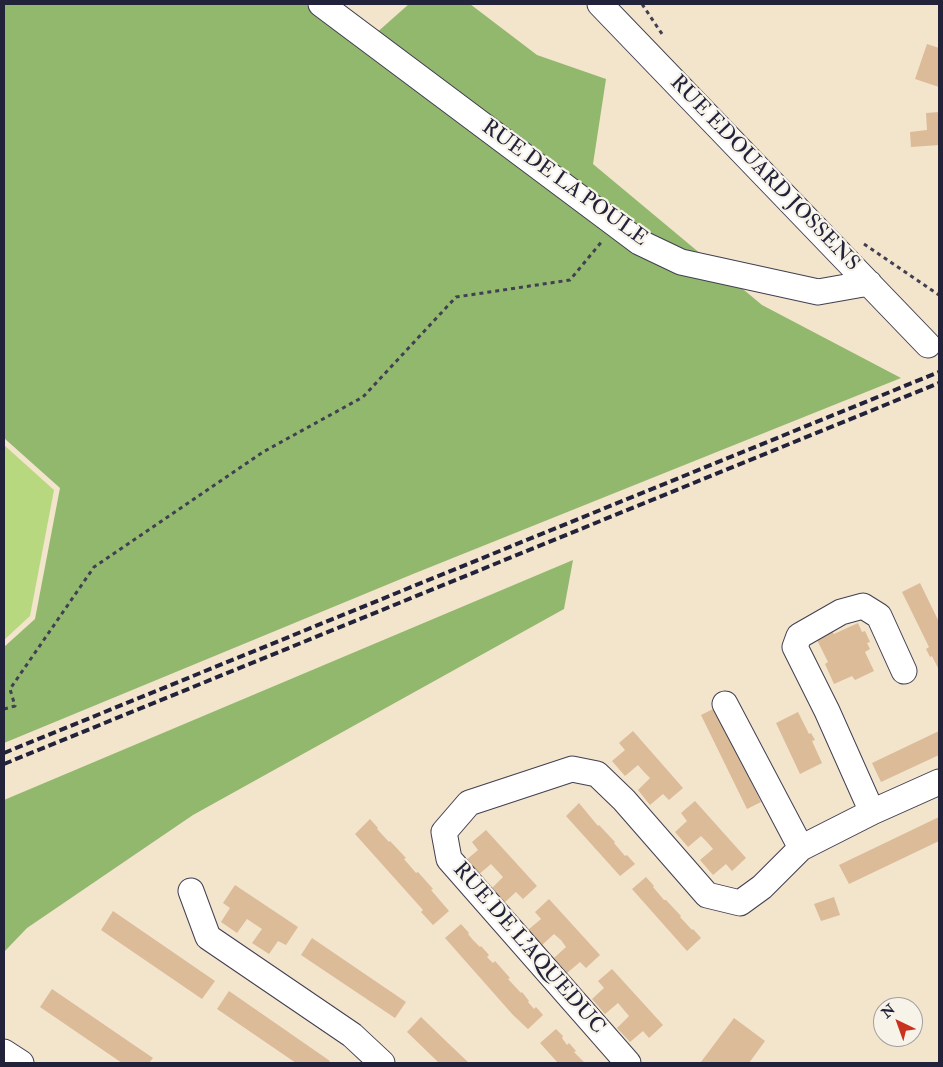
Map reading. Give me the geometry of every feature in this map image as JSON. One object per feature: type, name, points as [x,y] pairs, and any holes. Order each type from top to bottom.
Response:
[{"type":"street","name":"RUE DE LA POULE","points":[[321,4],[638,242],[681,262],[818,292],[869,283]]},
{"type":"street","name":"RUE EDOUARD JOSSENS","points":[[600,4],[928,344]]},
{"type":"street","points":[[872,812],[827,711],[795,647],[799,636],[840,612],[863,606],[879,616],[904,671]]},
{"type":"street","points":[[725,704],[801,848]]},
{"type":"street","name":"RUE DE L'AQUEDUC","points":[[628,1063],[448,859],[444,832],[469,803],[572,769],[597,774],[624,800],[707,895],[740,903],[762,887],[801,848],[872,812],[939,782]]},
{"type":"street","points":[[191,891],[208,937],[352,1035],[382,1063]]},
{"type":"street","points":[[4,1052],[21,1063]]},
{"type":"path","points":[[4,709],[16,706],[10,688],[94,567],[263,452],[363,397],[456,297],[570,280],[615,224]]},
{"type":"path","points":[[862,243],[939,295]]},
{"type":"green space","points":[[4,4],[305,4],[365,43],[409,4],[470,4],[537,55],[606,79],[593,164],[762,305],[901,378],[413,574],[4,743],[4,647],[35,619],[60,488],[4,438]]},
{"type":"green space","points":[[4,445],[54,490],[30,616],[4,640]]},
{"type":"green space","points":[[573,560],[564,609],[193,815],[27,928],[4,952],[4,800]]},
{"type":"building","points":[[927,44],[939,48],[939,87],[915,79]]},
{"type":"building","points":[[939,112],[939,145],[911,147],[910,132],[927,130],[926,113]]},
{"type":"building","points":[[920,583],[939,622],[939,670],[926,649],[929,647],[902,592]]},
{"type":"building","points":[[858,623],[862,632],[865,631],[870,642],[867,643],[870,649],[865,652],[874,671],[855,680],[852,676],[834,684],[825,664],[828,662],[816,638],[832,631],[834,634]]},
{"type":"building","points":[[715,708],[761,802],[747,809],[701,715]]},
{"type":"building","points":[[798,712],[809,734],[811,733],[815,740],[812,741],[822,763],[800,774],[776,723]]},
{"type":"building","points":[[633,731],[683,788],[669,800],[663,794],[650,805],[638,790],[650,778],[638,765],[625,776],[612,761],[625,750],[619,743]]},
{"type":"building","points":[[939,731],[939,755],[881,782],[872,763]]},
{"type":"building","points":[[695,801],[746,858],[732,871],[726,864],[713,875],[700,860],[713,849],[707,842],[701,836],[688,847],[675,832],[687,821],[681,813]]},
{"type":"building","points":[[579,803],[598,826],[615,842],[625,856],[627,855],[635,864],[620,876],[566,816]]},
{"type":"building","points":[[939,817],[939,841],[849,884],[839,865]]},
{"type":"building","points":[[370,819],[389,842],[406,858],[404,859],[416,873],[418,872],[433,889],[431,890],[449,911],[433,925],[421,912],[423,910],[355,834]]},
{"type":"building","points":[[486,830],[537,886],[523,899],[516,892],[504,903],[491,889],[503,877],[491,864],[478,875],[465,861],[478,850],[472,842]]},
{"type":"building","points":[[646,877],[664,900],[701,938],[687,951],[632,889]]},
{"type":"building","points":[[235,885],[298,927],[286,945],[278,941],[269,954],[252,943],[262,929],[247,919],[237,933],[221,922],[230,908],[223,903]]},
{"type":"building","points":[[834,897],[840,915],[821,921],[814,904]]},
{"type":"building","points":[[549,899],[600,955],[586,968],[580,962],[567,973],[554,958],[566,947],[561,940],[554,934],[542,945],[528,930],[541,919],[535,912]]},
{"type":"building","points":[[113,911],[215,981],[202,999],[101,930]]},
{"type":"building","points":[[461,924],[473,940],[489,955],[487,957],[493,963],[495,961],[534,1009],[536,1007],[543,1015],[528,1029],[513,1015],[445,938]]},
{"type":"building","points":[[312,938],[406,1002],[395,1018],[301,955]]},
{"type":"building","points":[[612,969],[663,1025],[649,1038],[643,1031],[630,1042],[617,1028],[629,1016],[618,1003],[605,1014],[592,999],[604,988],[598,981]]},
{"type":"building","points":[[52,989],[153,1058],[149,1063],[122,1063],[40,1007]]},
{"type":"building","points":[[229,991],[330,1061],[328,1063],[296,1063],[217,1009]]},
{"type":"building","points":[[421,1017],[469,1063],[439,1063],[407,1032]]},
{"type":"building","points":[[734,1018],[765,1041],[749,1063],[701,1062]]},
{"type":"building","points":[[556,1029],[563,1036],[562,1038],[567,1045],[569,1043],[576,1051],[574,1052],[585,1063],[558,1063],[540,1043]]},
{"type":"railway","points":[[4,753],[939,372]]},
{"type":"railway","points":[[4,764],[939,383]]}]
